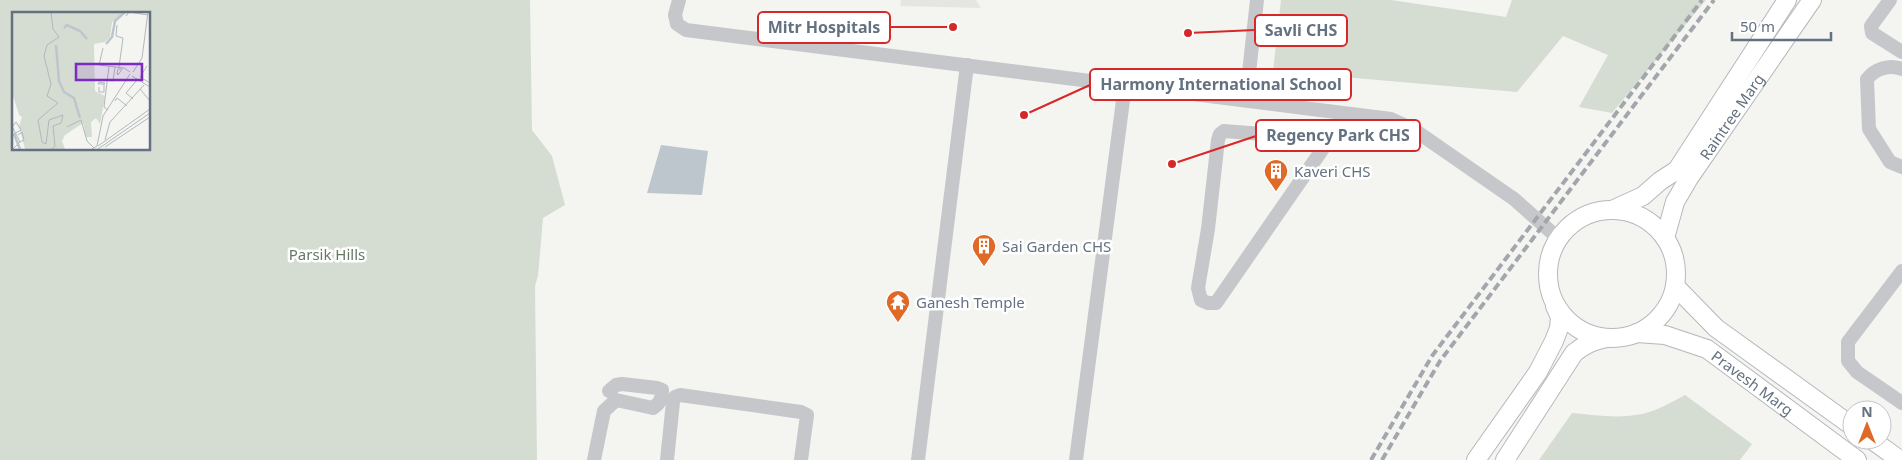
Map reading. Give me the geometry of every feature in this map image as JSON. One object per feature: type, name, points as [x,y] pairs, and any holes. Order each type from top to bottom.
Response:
[{"type":"main road","name":"Raintree Marg","points":[[1612,210],[1643,196],[1660,181],[1677,170],[1787,0]]},
{"type":"main road","name":"Raintree Marg","points":[[1665,238],[1675,202],[1689,178],[1812,0]]},
{"type":"main road","points":[[1476,460],[1538,372],[1554,341],[1560,316],[1553,298],[1548,274],[1553,250],[1558,239],[1566,229],[1587,215],[1612,210],[1636,215],[1647,221],[1665,238],[1675,261],[1675,286],[1672,298],[1666,309],[1653,323],[1637,333],[1592,341],[1574,354],[1505,460]]},
{"type":"main road","name":"Pravesh Marg","points":[[1675,286],[1716,328],[1842,419]]},
{"type":"main road","points":[[1553,298],[1567,319],[1577,327],[1594,335],[1612,338]]},
{"type":"main road","name":"Pravesh Marg","points":[[1637,333],[1664,336],[1707,349],[1856,460]]},
{"type":"main road","points":[[1886,450],[1900,460]]},
{"type":"street","points":[[679,0],[675,15],[677,24],[686,30],[1378,116],[1404,123],[1514,199],[1558,239]]},
{"type":"street","points":[[1246,100],[1257,0]]},
{"type":"street","points":[[1890,0],[1871,26],[1872,33],[1902,52]]},
{"type":"street","points":[[918,460],[967,65]]},
{"type":"street","points":[[1902,69],[1896,67],[1877,70],[1867,79],[1869,129],[1890,162],[1902,167]]},
{"type":"street","points":[[1076,460],[1125,85]]},
{"type":"street","points":[[1224,131],[1315,138],[1323,141],[1324,147],[1216,303],[1208,303],[1201,300],[1198,293],[1208,229],[1220,134],[1224,131]]},
{"type":"street","points":[[1902,271],[1848,342],[1848,361],[1856,372],[1902,404]]},
{"type":"street","points":[[594,460],[604,411],[610,405],[616,400],[654,408],[659,404],[662,396],[662,390],[657,388],[622,384],[616,385],[609,391]]},
{"type":"street","points":[[667,460],[673,402],[680,395],[801,412],[807,415],[801,460]]},
{"type":"shaded area","points":[[901,0],[976,0],[981,8],[900,6]]},
{"type":"shaded area","points":[[661,145],[708,151],[702,195],[647,193]]},
{"type":"green space","name":"Parsik Hills","points":[[0,0],[530,0],[532,130],[552,156],[565,205],[543,218],[538,276],[535,286],[537,460],[0,460]]},
{"type":"green space","points":[[1281,0],[1391,0],[1506,17],[1512,0],[1706,0],[1612,113],[1579,107],[1608,55],[1563,36],[1517,92],[1273,71]]},
{"type":"green space","points":[[1685,395],[1752,444],[1740,460],[1539,460],[1572,413],[1607,416],[1642,414],[1653,411]]},
{"type":"railway","points":[[1371,460],[1432,356],[1702,0]]},
{"type":"railway","points":[[1382,460],[1440,361],[1714,0]]},
{"type":"place","name":"Mitr Hospitals","points":[[953,27]]},
{"type":"place","name":"Savli CHS","points":[[1188,33]]},
{"type":"place","name":"Harmony International School","points":[[1024,115]]},
{"type":"place","name":"Regency Park CHS","points":[[1172,164]]},
{"type":"place","name":"Kaveri CHS","points":[[1276,192]]},
{"type":"place","name":"Sai Garden CHS","points":[[984,267]]},
{"type":"place","name":"Ganesh Temple","points":[[898,323]]}]
